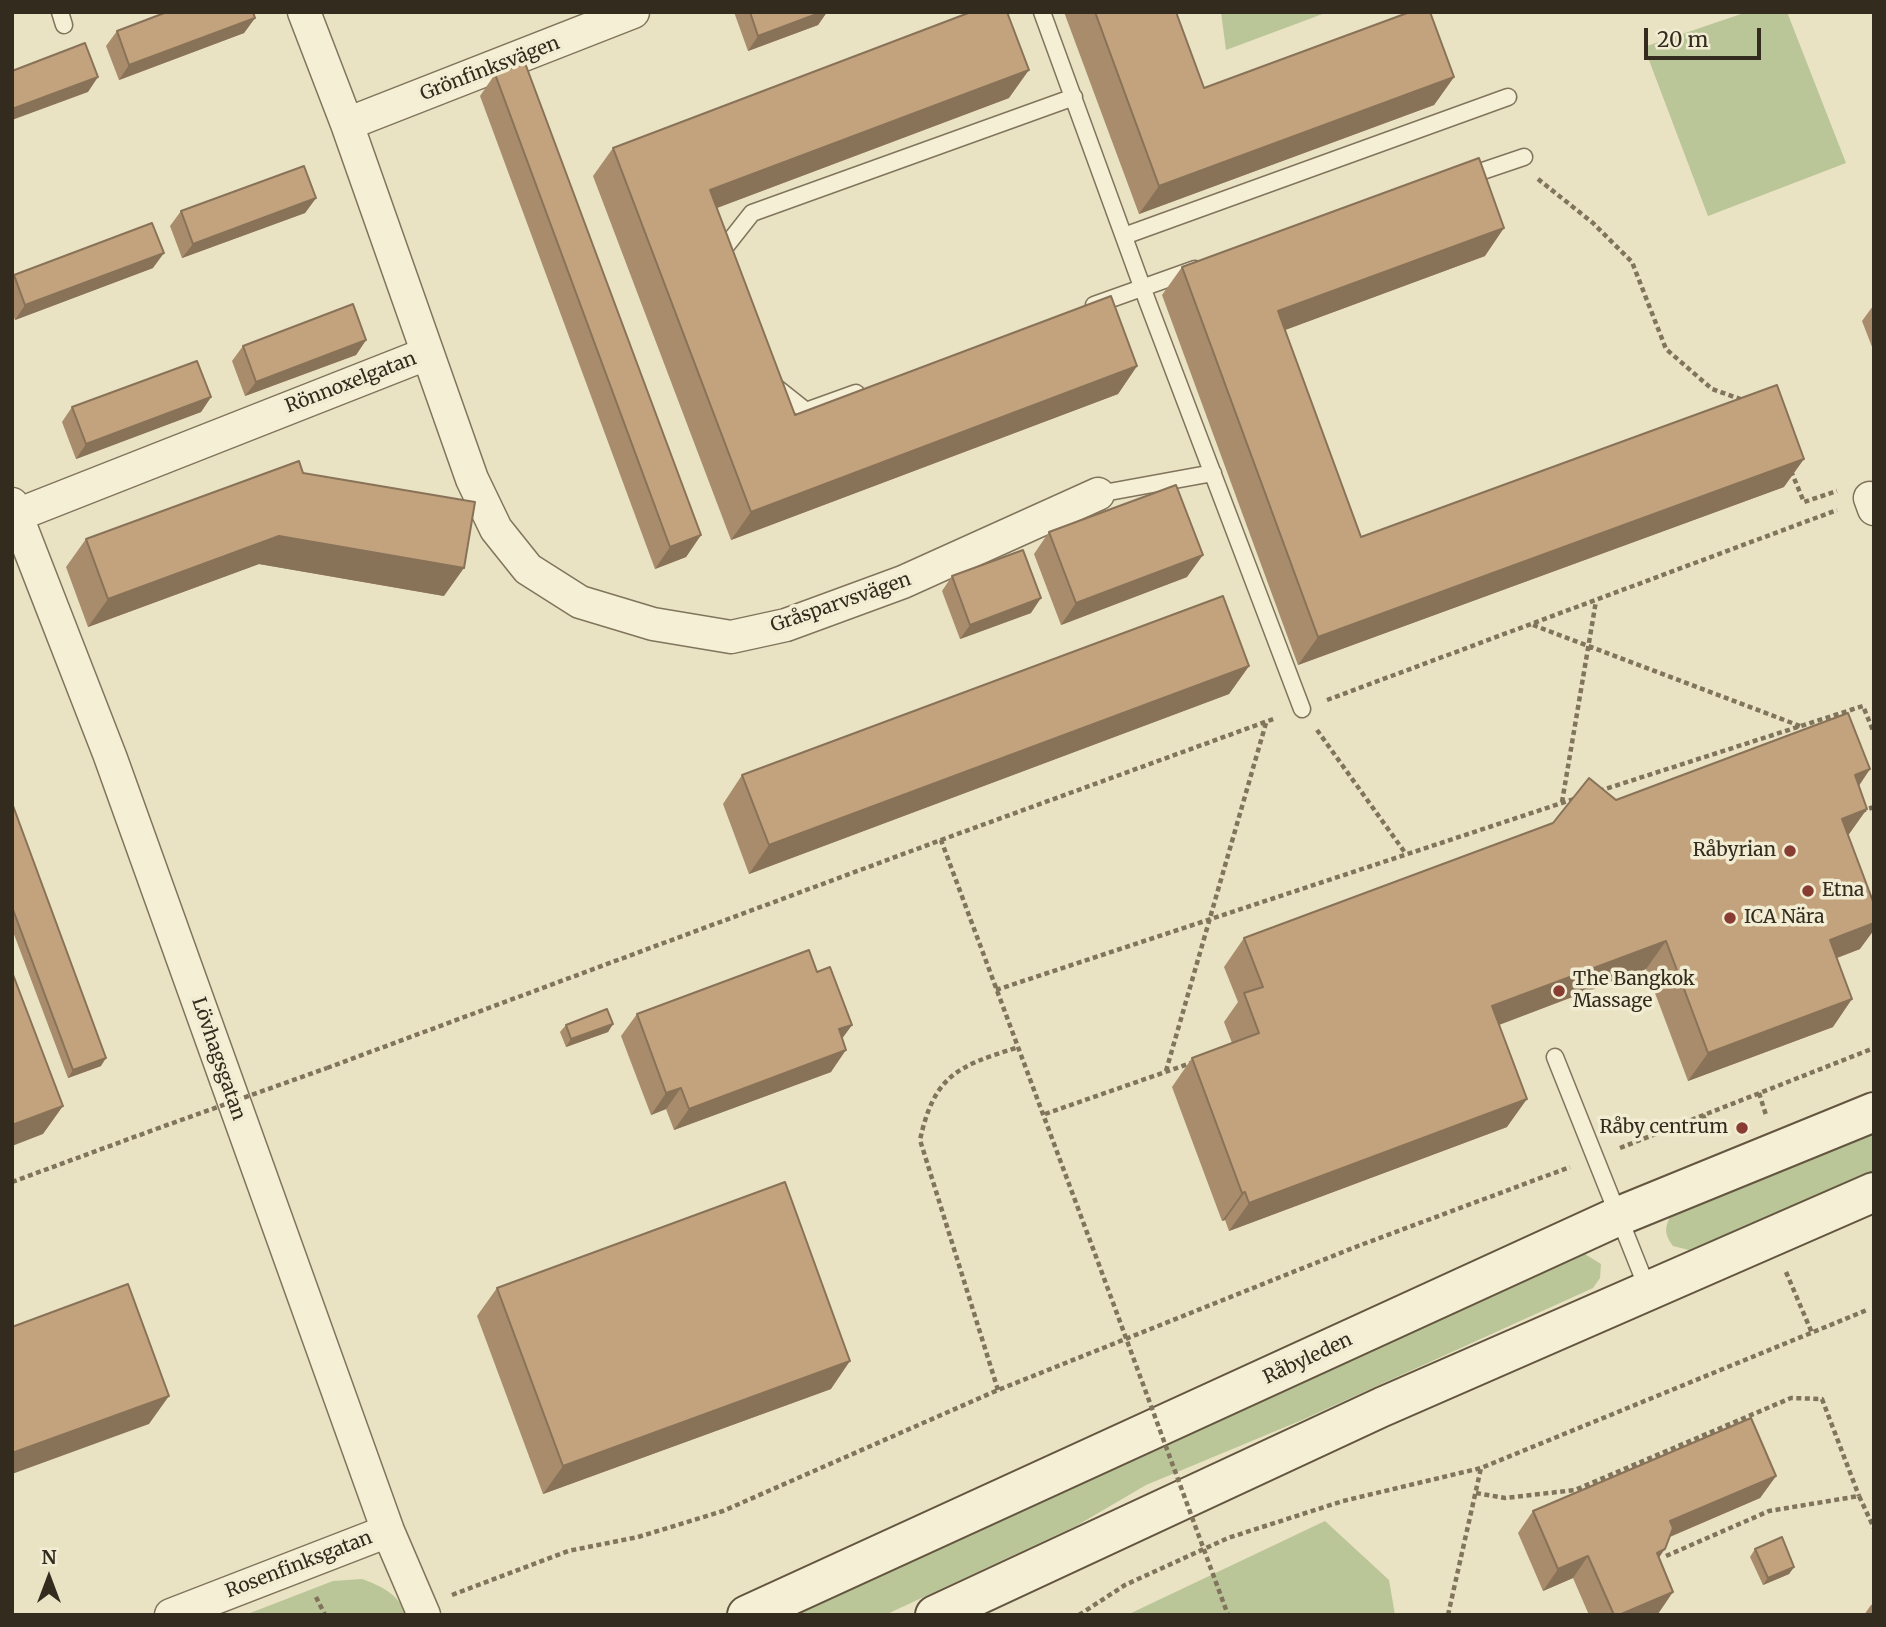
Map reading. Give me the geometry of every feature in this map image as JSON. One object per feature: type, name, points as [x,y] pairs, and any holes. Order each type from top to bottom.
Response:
[{"type":"main road","name":"Råbyleden","points":[[747,1615],[1619,1216],[1874,1112]]},
{"type":"main road","points":[[935,1615],[1382,1407],[1874,1192]]},
{"type":"street","name":"Rönnoxelgatan","points":[[14,509],[426,354],[347,124],[304,12]]},
{"type":"street","name":"Grönfinksvägen","points":[[347,124],[633,12]]},
{"type":"street","name":"Gråsparvsvägen","points":[[426,354],[472,479],[496,529],[528,569],[580,602],[653,624],[731,637],[786,625],[903,582],[1098,494]]},
{"type":"street","name":"Lövhagsgatan","points":[[14,509],[110,756],[388,1531],[422,1611]]},
{"type":"street","name":"Rosenfinksgatan","points":[[172,1615],[388,1531]]},
{"type":"lane","points":[[1042,12],[1302,709]]},
{"type":"lane","points":[[730,275],[722,251],[752,213],[1073,97]]},
{"type":"lane","points":[[1124,236],[1508,97]]},
{"type":"lane","points":[[1445,184],[1524,157]]},
{"type":"lane","points":[[1078,311],[1208,265]]},
{"type":"lane","points":[[762,376],[806,411],[871,387]]},
{"type":"lane","points":[[1098,494],[1213,473]]},
{"type":"lane","points":[[1555,1057],[1593,1158],[1648,1290]]},
{"type":"path","points":[[1524,157],[1537,178],[1593,223],[1632,262],[1666,349],[1712,389],[1755,403]]},
{"type":"path","points":[[1790,466],[1804,502],[1861,499]]},
{"type":"path","points":[[12,1182],[1596,601],[1861,499]]},
{"type":"path","points":[[1562,802],[1596,601]]},
{"type":"path","points":[[1532,624],[1802,726]]},
{"type":"path","points":[[996,990],[1863,705],[1874,733]]},
{"type":"path","points":[[1302,709],[1406,854]]},
{"type":"path","points":[[1166,1071],[1266,722]]},
{"type":"path","points":[[1852,815],[1874,807]]},
{"type":"path","points":[[942,840],[1016,1048],[1045,1114],[1228,1615]]},
{"type":"path","points":[[998,1390],[920,1140],[926,1110],[945,1079],[973,1062],[1016,1048]]},
{"type":"path","points":[[422,1611],[568,1551],[638,1537],[723,1511],[998,1390],[1359,1246],[1874,1048]]},
{"type":"path","points":[[1045,1114],[1200,1060]]},
{"type":"path","points":[[1759,1093],[1768,1119]]},
{"type":"path","points":[[1703,1115],[1713,1140]]},
{"type":"path","points":[[1783,1265],[1812,1333]]},
{"type":"path","points":[[1079,1615],[1125,1585],[1228,1538],[1343,1501],[1481,1468],[1867,1310]]},
{"type":"path","points":[[1481,1468],[1867,1310],[1874,1310]]},
{"type":"path","points":[[1476,1493],[1506,1498],[1575,1490],[1791,1398],[1822,1399],[1874,1528]]},
{"type":"path","points":[[1448,1615],[1481,1468]]},
{"type":"path","points":[[1666,1556],[1769,1511],[1859,1496]]},
{"type":"green space","points":[[1221,12],[1328,12],[1226,50]]},
{"type":"green space","points":[[1747,12],[1787,12],[1846,163],[1708,216],[1644,47]]},
{"type":"green space","points":[[1874,1132],[1874,1174],[1689,1250],[1673,1246],[1668,1238],[1666,1227],[1672,1214]]},
{"type":"green space","points":[[1580,1251],[1601,1264],[1600,1278],[1593,1288],[1302,1420],[1146,1485],[1076,1526],[885,1615],[795,1615]]},
{"type":"green space","points":[[1325,1521],[1389,1580],[1395,1615],[1127,1615]]},
{"type":"green space","points":[[362,1579],[394,1596],[406,1615],[245,1615],[333,1581]]},
{"type":"building","points":[[167,12],[253,12],[255,18],[129,65],[117,31]]},
{"type":"building","points":[[750,12],[822,12],[758,36]]},
{"type":"building","points":[[971,12],[1007,12],[1029,70],[710,190],[795,415],[1111,296],[1137,366],[751,512],[613,148]]},
{"type":"building","points":[[1095,12],[1176,12],[1204,88],[1410,12],[1430,12],[1454,77],[1159,186]]},
{"type":"building","points":[[85,43],[98,77],[12,109],[12,71]]},
{"type":"building","points":[[525,63],[701,535],[670,547],[495,74]]},
{"type":"building","points":[[1479,158],[1504,228],[1278,311],[1361,537],[1777,385],[1804,459],[1318,637],[1182,267]]},
{"type":"building","points":[[304,166],[316,198],[193,244],[181,211]]},
{"type":"building","points":[[152,223],[164,253],[25,305],[14,275]]},
{"type":"building","points":[[353,304],[366,340],[256,382],[243,346]]},
{"type":"building","points":[[197,361],[211,397],[86,444],[72,407]]},
{"type":"building","points":[[299,461],[303,473],[475,502],[464,568],[279,536],[108,599],[86,539]]},
{"type":"building","points":[[1176,485],[1203,555],[1076,603],[1049,532]]},
{"type":"building","points":[[1023,550],[1041,598],[970,625],[952,576]]},
{"type":"building","points":[[1223,596],[1249,666],[769,845],[742,775]]},
{"type":"building","points":[[1848,713],[1870,769],[1855,775],[1867,809],[1842,819],[1874,904],[1874,923],[1830,940],[1852,999],[1708,1053],[1666,941],[1492,1006],[1527,1099],[1249,1203],[1245,1192],[1242,1193],[1192,1058],[1259,1033],[1244,993],[1263,987],[1244,938],[1553,823],[1589,778],[1616,800]]},
{"type":"building","points":[[12,803],[106,1058],[73,1070],[12,907]]},
{"type":"building","points":[[809,950],[817,972],[830,967],[852,1025],[839,1029],[846,1050],[689,1109],[681,1088],[666,1093],[637,1014]]},
{"type":"building","points":[[12,972],[63,1106],[12,1125]]},
{"type":"building","points":[[607,1009],[613,1024],[571,1039],[566,1025]]},
{"type":"building","points":[[785,1182],[850,1361],[563,1466],[497,1288]]},
{"type":"building","points":[[128,1284],[169,1396],[12,1453],[12,1327]]},
{"type":"building","points":[[1751,1418],[1776,1476],[1670,1521],[1673,1528],[1665,1549],[1657,1553],[1673,1592],[1614,1615],[1588,1556],[1558,1569],[1533,1511]]},
{"type":"building","points":[[1782,1537],[1794,1567],[1768,1578],[1755,1549]]},
{"type":"place","name":"Råbyrian","points":[[1790,851]]},
{"type":"place","name":"Etna","points":[[1808,891]]},
{"type":"place","name":"ICA Nära","points":[[1730,918]]},
{"type":"place","name":"The Bangkok Massage","points":[[1559,991]]},
{"type":"place","name":"Råby centrum","points":[[1742,1128]]}]
